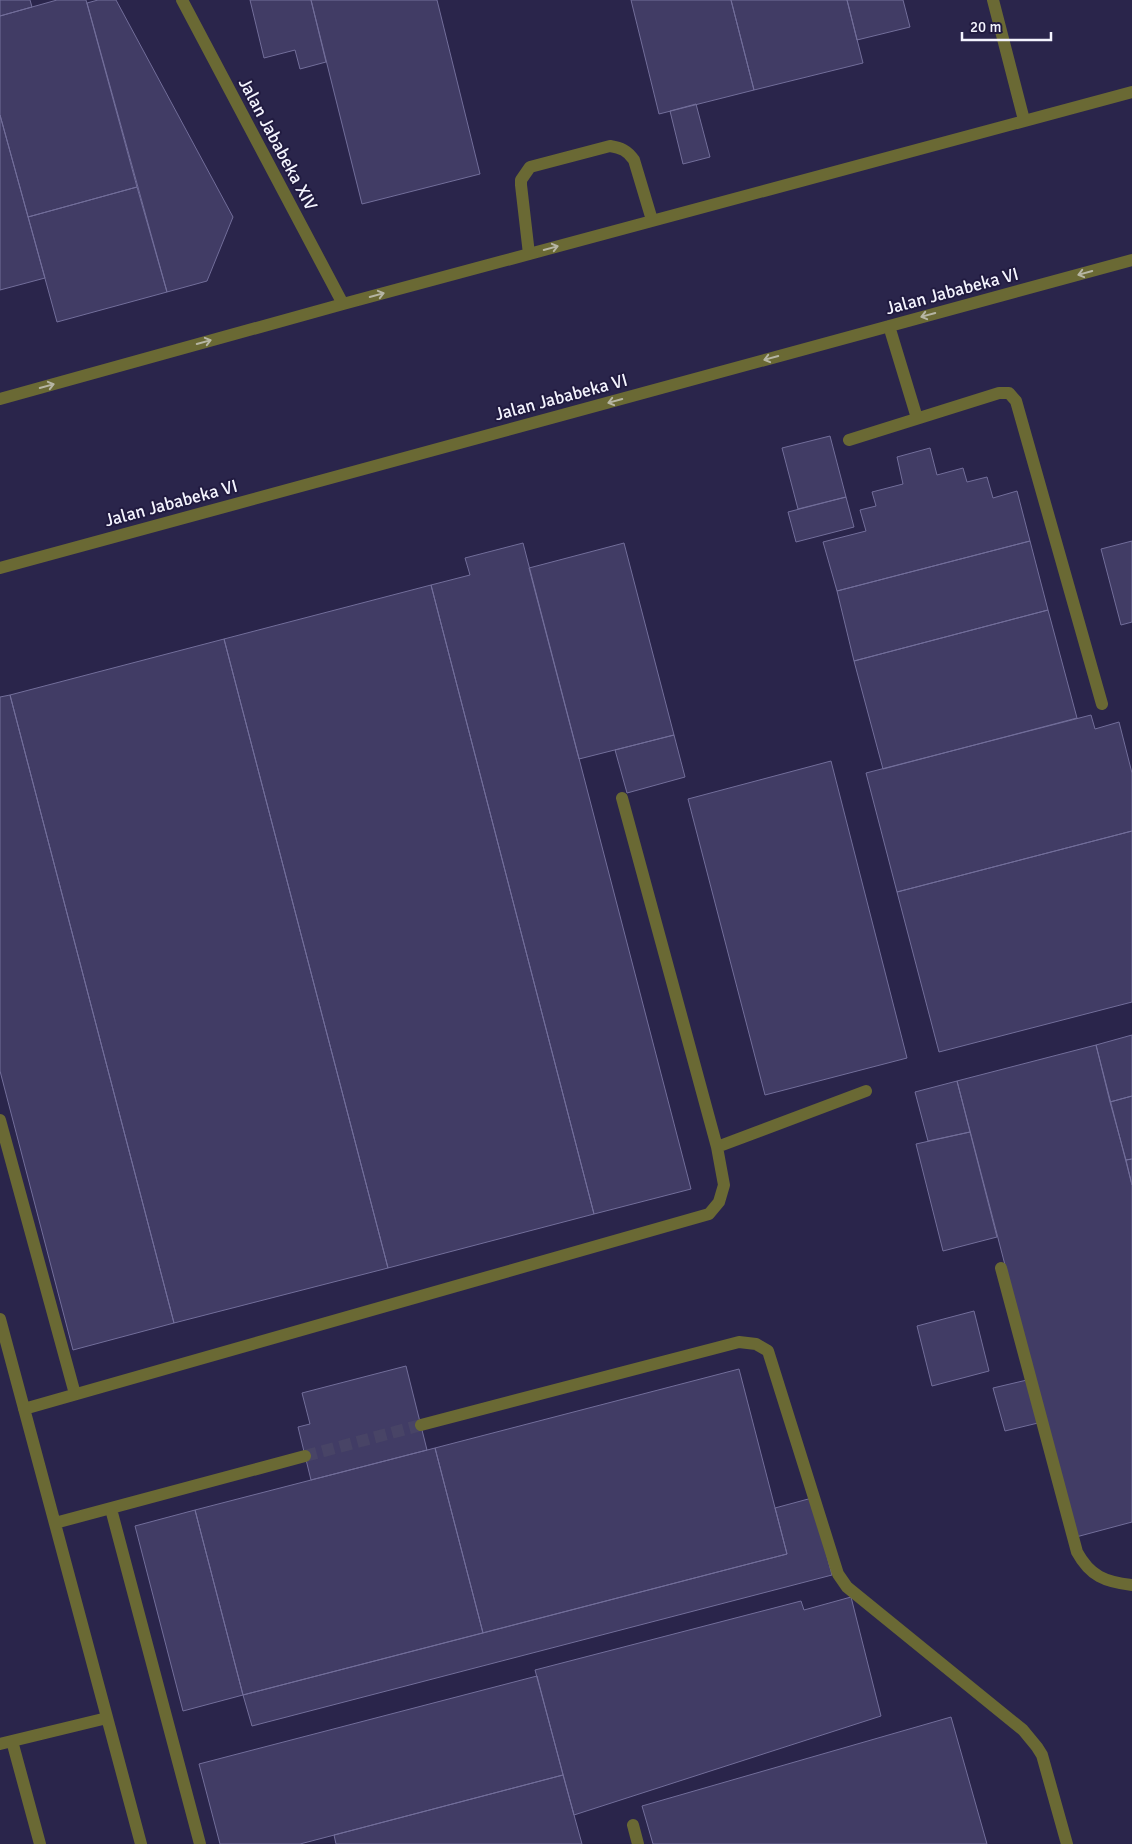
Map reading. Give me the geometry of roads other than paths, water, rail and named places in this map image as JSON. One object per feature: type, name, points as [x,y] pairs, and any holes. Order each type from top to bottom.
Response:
[{"type":"street","name":"Jalan Jababeka XIV","points":[[182,0],[343,304]]},
{"type":"street","points":[[993,0],[1024,120]]},
{"type":"street","points":[[0,399],[652,220],[1132,92]]},
{"type":"street","points":[[529,254],[521,180],[530,167],[610,146],[620,148],[628,152],[634,160],[652,220]]},
{"type":"street","name":"Jalan Jababeka VI","points":[[0,568],[1132,260]]},
{"type":"street","points":[[889,326],[917,418]]},
{"type":"street","points":[[849,440],[999,393],[1009,393],[1016,401],[1102,704]]},
{"type":"street","points":[[24,1409],[709,1214],[719,1202],[724,1185],[717,1147],[622,798]]},
{"type":"street","points":[[717,1147],[866,1091]]},
{"type":"street","points":[[0,1120],[75,1394]]},
{"type":"street","points":[[1001,1268],[1076,1552],[1084,1565],[1095,1575],[1109,1581],[1132,1585]]},
{"type":"street","points":[[0,1320],[141,1844]]},
{"type":"street","points":[[421,1425],[739,1342],[756,1344],[768,1351],[838,1574],[847,1587],[1023,1730],[1032,1740],[1042,1756],[1067,1844]]},
{"type":"street","points":[[55,1523],[305,1456]]},
{"type":"street","points":[[111,1509],[200,1844]]},
{"type":"street","points":[[40,1844],[6,1742],[107,1718]]},
{"type":"street","points":[[633,1825],[638,1844]]},
{"type":"tunnel","points":[[305,1456],[421,1425]]}]
